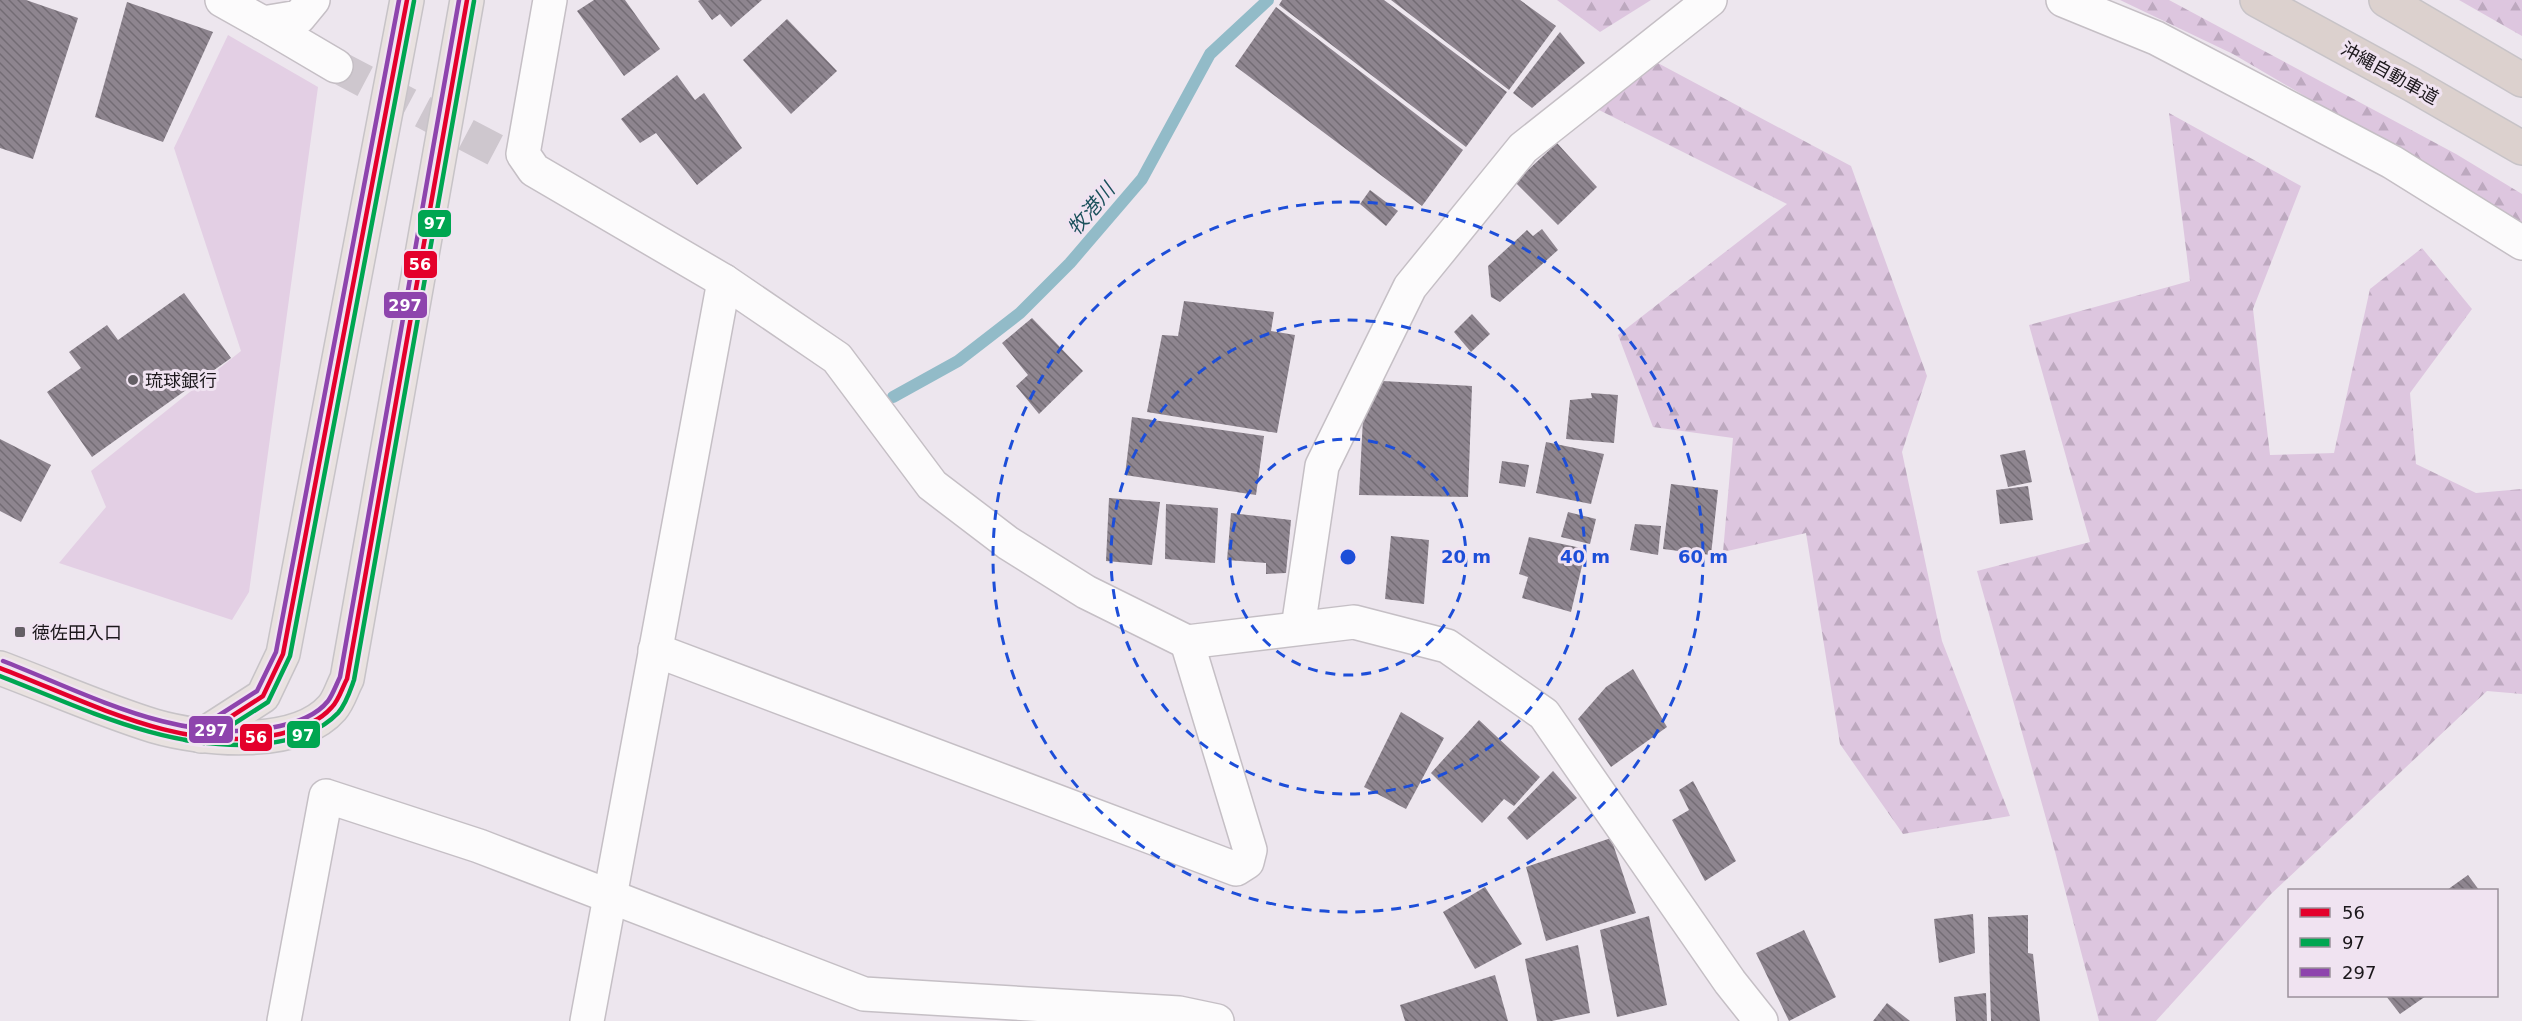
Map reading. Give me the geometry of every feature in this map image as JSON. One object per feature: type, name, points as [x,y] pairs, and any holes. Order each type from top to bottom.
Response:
[{"type":"highway","name":"沖縄自動車道","points":[[2257,0],[2522,148]]},
{"type":"highway","points":[[2386,0],[2522,80]]},
{"type":"main road","points":[[201,736],[263,696],[283,654],[407,0]]},
{"type":"main road","points":[[0,668],[155,726],[201,736],[269,736],[306,728],[333,707],[347,679],[467,0]]},
{"type":"street","points":[[222,0],[336,66]]},
{"type":"street","points":[[263,23],[299,17],[313,0]]},
{"type":"street","points":[[550,0],[512,153],[534,170],[724,281],[837,358],[932,485],[1008,543],[1086,592],[1187,642],[1354,622],[1447,646],[1544,714],[1731,982],[1761,1021]]},
{"type":"street","points":[[1298,628],[1322,466],[1410,287],[1523,148],[1710,0]]},
{"type":"street","points":[[2062,0],[2156,38],[2392,162],[2522,243]]},
{"type":"street","points":[[587,1021],[724,281]]},
{"type":"street","points":[[655,650],[1236,869],[1247,862],[1250,850],[1187,642]]},
{"type":"street","points":[[284,1021],[326,796],[478,846],[864,994],[1179,1013],[1217,1021]]},
{"type":"shaded area","points":[[228,35],[318,87],[249,592],[232,620],[59,563],[106,507],[91,471],[241,351],[174,148]]},
{"type":"green space","points":[[1557,0],[1651,0],[1600,32]]},
{"type":"green space","points":[[2120,0],[2169,0],[2456,154],[2522,194],[2522,223],[2233,54]]},
{"type":"green space","points":[[2459,0],[2522,0],[2522,36]]},
{"type":"green space","points":[[1654,61],[1851,166],[1927,376],[1902,452],[1942,641],[2010,816],[1903,834],[1840,744],[1806,533],[1723,552],[1733,438],[1653,427],[1618,335],[1787,204],[1587,104]]},
{"type":"green space","points":[[2169,113],[2301,186],[2253,309],[2270,455],[2334,453],[2370,289],[2422,248],[2472,309],[2410,393],[2416,464],[2476,493],[2522,489],[2522,694],[2487,691],[2271,894],[2156,1021],[2099,1021],[2052,840],[1977,571],[2090,542],[2029,325],[2190,281]]},
{"type":"building","points":[[0,0],[26,0],[78,18],[33,159],[0,148]]},
{"type":"building","points":[[594,0],[625,0],[660,49],[624,76],[577,11]]},
{"type":"building","points":[[762,0],[731,27],[720,14],[712,20],[698,1]]},
{"type":"building","points":[[1282,0],[1384,0],[1507,92],[1466,147],[1279,5]]},
{"type":"building","points":[[1391,0],[1520,0],[1556,26],[1509,90]]},
{"type":"building","points":[[127,2],[213,32],[163,142],[95,117]]},
{"type":"building","points":[[1276,7],[1463,150],[1422,206],[1235,66]]},
{"type":"building","points":[[787,19],[837,71],[791,114],[743,60]]},
{"type":"building","points":[[1560,32],[1585,63],[1532,108],[1513,93]]},
{"type":"building","points":[[677,75],[695,100],[704,93],[742,148],[697,185],[656,133],[640,143],[621,119]]},
{"type":"building","points":[[1557,143],[1597,187],[1558,225],[1515,182]]},
{"type":"building","points":[[1370,190],[1398,211],[1386,226],[1360,204]]},
{"type":"building","points":[[1542,229],[1558,250],[1500,302],[1491,297],[1488,266],[1527,230],[1533,236]]},
{"type":"building","name":"琉球銀行","points":[[184,293],[231,358],[92,457],[47,392],[81,368],[69,352],[107,325],[118,340]]},
{"type":"building","points":[[1184,301],[1274,312],[1271,331],[1295,335],[1277,433],[1147,412],[1162,335],[1178,336]]},
{"type":"building","points":[[1472,314],[1490,334],[1471,352],[1454,332]]},
{"type":"building","points":[[1032,318],[1083,371],[1039,414],[1016,386],[1028,375],[1002,343]]},
{"type":"building","points":[[1365,380],[1472,386],[1468,497],[1359,495]]},
{"type":"building","points":[[1591,393],[1618,395],[1614,443],[1566,439],[1570,400],[1592,398]]},
{"type":"building","points":[[1132,417],[1264,436],[1256,495],[1125,475]]},
{"type":"building","points":[[0,439],[51,465],[21,522],[0,511]]},
{"type":"building","points":[[1546,442],[1604,454],[1591,504],[1536,493]]},
{"type":"building","points":[[2025,450],[2032,482],[2008,487],[2000,455]]},
{"type":"building","points":[[1502,461],[1529,465],[1525,487],[1499,483]]},
{"type":"building","points":[[1671,484],[1718,490],[1711,555],[1663,549]]},
{"type":"building","points":[[2028,486],[2033,520],[2000,524],[1996,490]]},
{"type":"building","points":[[1109,498],[1160,502],[1152,565],[1106,561]]},
{"type":"building","points":[[1166,504],[1218,508],[1215,563],[1165,559]]},
{"type":"building","points":[[1568,512],[1596,519],[1590,544],[1561,537]]},
{"type":"building","points":[[1231,513],[1291,520],[1286,573],[1266,574],[1266,563],[1227,560]]},
{"type":"building","points":[[1635,524],[1661,526],[1658,555],[1630,550]]},
{"type":"building","points":[[1391,536],[1429,540],[1424,604],[1385,599]]},
{"type":"building","points":[[1529,537],[1586,549],[1571,612],[1522,598],[1528,577],[1519,574]]},
{"type":"building","points":[[1633,669],[1667,727],[1611,767],[1578,719],[1606,687]]},
{"type":"building","points":[[1401,712],[1444,738],[1406,809],[1364,787]]},
{"type":"building","points":[[1479,720],[1540,777],[1514,806],[1504,799],[1482,823],[1431,773]]},
{"type":"building","points":[[1553,771],[1577,798],[1527,840],[1507,818]]},
{"type":"building","points":[[1693,781],[1736,861],[1705,881],[1672,820],[1689,810],[1679,790]]},
{"type":"building","points":[[1611,838],[1636,913],[1546,941],[1526,867]]},
{"type":"building","points":[[2468,875],[2478,889],[2448,889]]},
{"type":"building","points":[[1485,887],[1522,944],[1475,969],[1443,912]]},
{"type":"building","points":[[1973,914],[1975,953],[1939,963],[1934,919]]},
{"type":"building","points":[[2028,915],[2028,953],[2033,954],[2040,1021],[1991,1021],[1988,917]]},
{"type":"building","points":[[1649,916],[1667,1005],[1617,1017],[1600,930]]},
{"type":"building","points":[[1804,930],[1836,997],[1789,1021],[1756,953]]},
{"type":"building","points":[[1578,945],[1590,1013],[1552,1021],[1537,1021],[1525,959]]},
{"type":"building","points":[[1495,975],[1508,1021],[1405,1021],[1400,1005]]},
{"type":"building","points":[[1986,993],[1987,1021],[1956,1021],[1954,997]]},
{"type":"building","points":[[2387,997],[2425,997],[2400,1014]]},
{"type":"building","points":[[1887,1003],[1910,1021],[1873,1021]]},
{"type":"waterway","name":"牧港川","points":[[893,397],[958,361],[1020,313],[1070,263],[1142,179],[1210,54],[1268,0]]},
{"type":"tunnel","points":[[336,66],[501,153]]},
{"type":"transit line","name":"297","points":[[187,726],[199,728],[257,691],[276,652],[399,0]]},
{"type":"transit line","name":"56","points":[[201,736],[263,696],[283,654],[407,0]]},
{"type":"transit line","name":"297","points":[[3,661],[138,714],[173,724],[209,730],[244,731],[280,726],[312,714],[328,701],[340,677],[459,0]]},
{"type":"transit line","name":"56","points":[[0,668],[137,722],[208,738],[244,739],[280,734],[315,721],[327,712],[339,697],[347,679],[467,0]]},
{"type":"transit line","name":"97","points":[[185,740],[204,743],[268,702],[290,656],[414,1]]},
{"type":"transit line","name":"97","points":[[0,676],[96,714],[161,735],[228,745],[263,744],[294,738],[322,726],[341,709],[354,680],[474,1]]},
{"type":"place","name":"琉球銀行","points":[[133,380]]},
{"type":"place","name":"徳佐田入口","points":[[20,632]]}]
